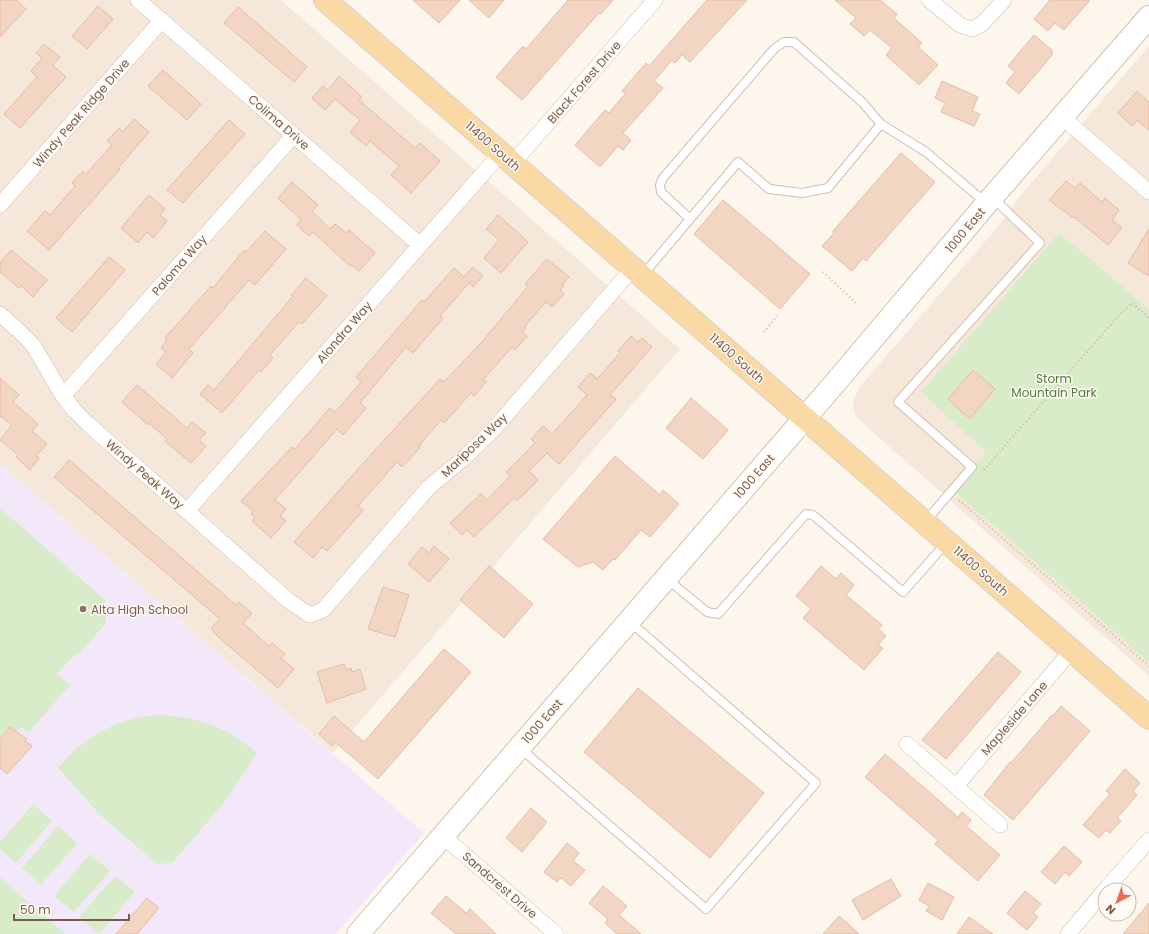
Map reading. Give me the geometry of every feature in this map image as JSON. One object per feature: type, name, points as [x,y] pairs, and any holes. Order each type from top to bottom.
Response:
[{"type":"main road","name":"11400 South","points":[[325,0],[1149,718]]},
{"type":"street","name":"Colima Drive","points":[[138,0],[420,245]]},
{"type":"street","name":"Black Forest Drive","points":[[507,158],[655,0]]},
{"type":"street","points":[[929,0],[960,25],[972,30],[982,24],[1004,0]]},
{"type":"street","name":"1000 East","points":[[358,934],[805,418],[990,200],[1149,17]]},
{"type":"street","name":"Windy Peak Ridge Drive","points":[[0,205],[162,20]]},
{"type":"street","points":[[1062,117],[1149,192]]},
{"type":"street","name":"Paloma Way","points":[[63,396],[294,135]]},
{"type":"street","name":"Alondra Way","points":[[187,511],[420,245],[507,158]]},
{"type":"street","name":"Mariposa Way","points":[[310,615],[323,610],[429,487],[464,458],[494,429],[637,272]]},
{"type":"street","name":"Windy Peak Way","points":[[0,314],[20,331],[32,345],[63,396],[74,411],[289,601],[310,615]]},
{"type":"street","name":"Mapleside Lane","points":[[956,786],[1072,650]]},
{"type":"street","points":[[906,744],[1000,825]]},
{"type":"street","name":"Sandcrest Drive","points":[[443,836],[556,934]]},
{"type":"street","points":[[1112,882],[1149,840]]},
{"type":"street","points":[[1068,934],[1097,900]]},
{"type":"lane","points":[[690,219],[661,192],[660,185],[663,178],[774,49],[784,42],[794,42],[863,102],[881,124],[926,152],[990,200],[1040,244],[898,402],[972,467],[925,522]]},
{"type":"lane","points":[[637,272],[690,219],[738,162],[769,189],[802,193],[828,188],[881,124]]},
{"type":"lane","points":[[666,578],[707,612],[718,614],[806,514],[813,515],[903,592],[947,541]]},
{"type":"lane","points":[[519,748],[706,909],[816,783],[629,621]]},
{"type":"path","points":[[823,272],[858,305]]},
{"type":"path","points":[[979,475],[1120,314],[1132,303],[1149,318]]},
{"type":"path","points":[[764,332],[777,316]]},
{"type":"path","points":[[963,493],[958,499],[1149,666]]},
{"type":"shaded area","points":[[0,0],[281,0],[680,349],[333,753],[0,464]]},
{"type":"shaded area","points":[[1149,46],[1149,676],[859,420],[855,414],[853,403],[858,389],[1000,224],[1025,190]]},
{"type":"shaded area","name":"Alta High School","points":[[0,464],[424,833],[336,934],[0,934]]},
{"type":"green space","name":"Storm Mountain Park","points":[[1059,233],[1149,309],[1149,662],[953,490],[986,452],[921,392]]},
{"type":"green space","points":[[0,508],[105,600],[106,623],[78,655],[75,654],[57,674],[70,685],[28,733],[21,727],[18,731],[10,727],[0,739]]},
{"type":"green space","points":[[154,715],[183,717],[209,724],[234,736],[257,753],[224,803],[172,863],[157,864],[100,815],[58,768],[78,747],[101,732],[126,721]]},
{"type":"green space","points":[[33,804],[52,821],[16,863],[0,849],[0,842]]},
{"type":"green space","points":[[58,826],[77,843],[41,885],[22,868]]},
{"type":"green space","points":[[90,854],[110,871],[74,912],[54,896]]},
{"type":"green space","points":[[115,876],[135,892],[99,934],[79,917]]},
{"type":"green space","points":[[0,877],[65,934],[0,934]]},
{"type":"building","points":[[0,0],[16,0],[26,9],[0,37]]},
{"type":"building","points":[[413,0],[460,0],[439,23]]},
{"type":"building","points":[[469,0],[504,0],[489,18]]},
{"type":"building","points":[[568,0],[613,0],[601,14],[599,13],[522,100],[496,77],[523,46],[526,49]]},
{"type":"building","points":[[707,0],[747,0],[690,62],[682,55],[675,63],[672,60],[654,81],[663,88],[623,133],[631,140],[623,150],[618,146],[600,167],[575,145],[605,110],[609,113],[625,94],[622,91],[646,63],[649,66]]},
{"type":"building","points":[[835,0],[880,0],[897,14],[894,18],[922,43],[918,47],[938,65],[919,85],[886,55],[892,48],[870,30],[864,36],[850,24],[856,18]]},
{"type":"building","points":[[1050,0],[1090,0],[1064,30],[1055,23],[1048,31],[1034,19]]},
{"type":"building","points":[[98,6],[113,19],[87,49],[72,36]]},
{"type":"building","points":[[238,7],[307,67],[294,82],[224,23]]},
{"type":"building","points":[[1034,35],[1052,50],[1052,55],[1019,94],[1006,83],[1015,72],[1008,66]]},
{"type":"building","points":[[44,44],[60,57],[53,65],[66,77],[20,128],[4,114],[37,77],[31,71],[42,58],[36,53]]},
{"type":"building","points":[[163,70],[201,104],[187,120],[148,86]]},
{"type":"building","points":[[339,76],[362,97],[359,100],[415,148],[420,143],[440,161],[411,193],[391,175],[399,166],[370,141],[366,146],[350,132],[360,120],[335,99],[325,110],[312,98],[323,86],[328,90]]},
{"type":"building","points":[[942,81],[978,97],[972,111],[980,114],[974,126],[941,112],[945,103],[935,98]]},
{"type":"building","points":[[1137,91],[1149,102],[1149,130],[1137,120],[1132,126],[1118,113]]},
{"type":"building","points":[[134,119],[149,132],[118,168],[120,169],[49,250],[27,231],[45,211],[50,215],[75,186],[72,183],[83,171],[86,174],[112,145],[107,141],[119,128],[123,132]]},
{"type":"building","points":[[229,120],[245,134],[183,203],[167,190]]},
{"type":"building","points":[[901,153],[935,182],[866,261],[863,258],[852,271],[822,246],[834,233],[833,231]]},
{"type":"building","points":[[1066,181],[1075,188],[1080,183],[1102,202],[1105,198],[1119,210],[1112,220],[1122,228],[1108,245],[1074,217],[1073,218],[1049,200]]},
{"type":"building","points":[[292,182],[318,205],[312,211],[330,229],[335,224],[346,233],[349,230],[375,253],[359,271],[351,265],[350,266],[313,232],[309,236],[297,225],[301,220],[278,198]]},
{"type":"building","points":[[149,195],[165,209],[160,215],[167,221],[153,238],[147,232],[138,243],[121,228]]},
{"type":"building","points":[[723,200],[810,274],[780,309],[694,234]]},
{"type":"building","points":[[498,215],[528,242],[501,273],[484,258],[499,240],[486,229]]},
{"type":"building","points":[[1149,229],[1149,276],[1128,263]]},
{"type":"building","points":[[265,231],[286,249],[255,285],[249,280],[189,349],[193,353],[172,378],[156,364],[166,352],[161,348],[167,340],[165,338],[211,286],[213,288],[244,250],[246,252]]},
{"type":"building","points":[[11,250],[47,280],[33,297],[21,286],[19,288],[0,272],[0,263]]},
{"type":"building","points":[[109,257],[125,270],[72,332],[56,318]]},
{"type":"building","points":[[547,259],[569,277],[562,285],[564,286],[560,290],[564,294],[552,307],[546,302],[524,327],[526,328],[522,332],[527,336],[515,350],[512,347],[483,380],[486,382],[474,396],[471,393],[444,423],[441,420],[419,446],[420,448],[402,467],[397,462],[358,506],[363,510],[345,531],[327,551],[322,547],[313,558],[294,542],[440,379],[444,382],[482,342],[528,286],[525,284]]},
{"type":"building","points":[[473,267],[483,276],[473,287],[469,283],[440,316],[443,318],[413,353],[406,347],[360,403],[366,408],[343,435],[337,429],[275,500],[286,509],[280,516],[286,521],[271,538],[252,521],[255,517],[251,514],[253,511],[241,501],[292,447],[294,450],[330,408],[335,412],[361,382],[356,377],[422,300],[424,302],[454,268],[464,277]]},
{"type":"building","points":[[306,278],[327,296],[302,324],[299,322],[270,355],[273,358],[261,372],[259,370],[222,413],[200,394],[208,385],[214,390],[293,296],[291,295]]},
{"type":"building","points":[[631,336],[638,342],[642,338],[652,347],[610,395],[616,399],[559,464],[547,453],[529,471],[538,480],[517,501],[514,498],[474,537],[467,530],[462,535],[450,523],[481,494],[487,500],[510,476],[506,472],[535,443],[531,439],[543,426],[552,434],[587,395],[578,387],[590,373],[597,379],[620,353],[618,351]]},
{"type":"building","points":[[973,370],[995,389],[970,419],[948,399]]},
{"type":"building","points":[[0,378],[19,395],[13,402],[38,424],[32,431],[47,444],[36,456],[39,458],[30,470],[16,457],[18,455],[0,440],[12,425],[1,416],[0,417]]},
{"type":"building","points":[[137,385],[187,428],[192,422],[206,433],[199,440],[206,446],[191,463],[165,441],[167,439],[149,423],[148,425],[122,402]]},
{"type":"building","points":[[691,398],[728,430],[703,459],[666,428]]},
{"type":"building","points":[[615,456],[660,495],[663,490],[679,504],[650,537],[641,530],[615,560],[613,559],[603,570],[593,562],[578,567],[543,539]]},
{"type":"building","points":[[69,460],[236,605],[238,602],[252,613],[243,623],[269,646],[272,643],[285,654],[281,658],[294,669],[278,688],[217,636],[211,628],[220,619],[54,477]]},
{"type":"building","points":[[434,546],[449,559],[429,582],[408,564],[422,547],[429,553]]},
{"type":"building","points":[[489,566],[533,604],[504,638],[460,600]]},
{"type":"building","points":[[821,566],[836,579],[841,573],[854,585],[846,595],[882,625],[878,629],[886,636],[878,645],[883,648],[864,670],[803,618],[811,609],[796,596]]},
{"type":"building","points":[[383,587],[409,595],[395,637],[368,629]]},
{"type":"building","points":[[444,649],[471,672],[378,779],[335,742],[332,746],[319,734],[334,716],[364,742]]},
{"type":"building","points":[[998,652],[1021,672],[946,759],[922,740]]},
{"type":"building","points":[[344,664],[346,670],[351,668],[352,672],[360,669],[366,689],[327,703],[317,672]]},
{"type":"building","points":[[638,688],[764,793],[710,858],[584,752]]},
{"type":"building","points":[[1061,706],[1090,731],[1013,820],[984,795],[1010,762],[1011,763]]},
{"type":"building","points":[[10,727],[27,739],[25,741],[32,746],[7,774],[0,768],[0,739]]},
{"type":"building","points":[[885,754],[958,817],[962,812],[971,820],[966,826],[1000,855],[978,881],[935,844],[938,840],[865,777]]},
{"type":"building","points":[[1125,769],[1140,783],[1133,791],[1137,795],[1117,818],[1121,821],[1110,833],[1106,830],[1099,838],[1083,825],[1110,794],[1106,791]]},
{"type":"building","points":[[531,808],[547,822],[522,852],[506,838]]},
{"type":"building","points":[[567,843],[579,853],[573,861],[585,870],[571,886],[561,878],[557,882],[544,872]]},
{"type":"building","points":[[1064,846],[1082,862],[1069,876],[1065,872],[1055,884],[1041,872]]},
{"type":"building","points":[[891,879],[901,896],[863,920],[852,900]]},
{"type":"building","points":[[928,883],[954,897],[942,920],[926,911],[929,906],[919,900]]},
{"type":"building","points":[[603,886],[627,906],[619,915],[641,934],[617,934],[605,923],[608,919],[589,903]]},
{"type":"building","points":[[1025,891],[1041,904],[1033,913],[1038,917],[1027,930],[1007,913]]},
{"type":"building","points":[[446,896],[466,913],[470,909],[496,934],[456,934],[431,913]]},
{"type":"building","points":[[147,898],[159,908],[137,934],[116,934]]},
{"type":"building","points":[[1149,903],[1149,934],[1123,934],[1133,922],[1137,922],[1137,917]]},
{"type":"building","points":[[839,916],[845,921],[859,934],[823,934]]},
{"type":"building","points":[[969,917],[993,934],[957,934]]},
{"type":"place","name":"Alta High School","points":[[83,609]]}]
